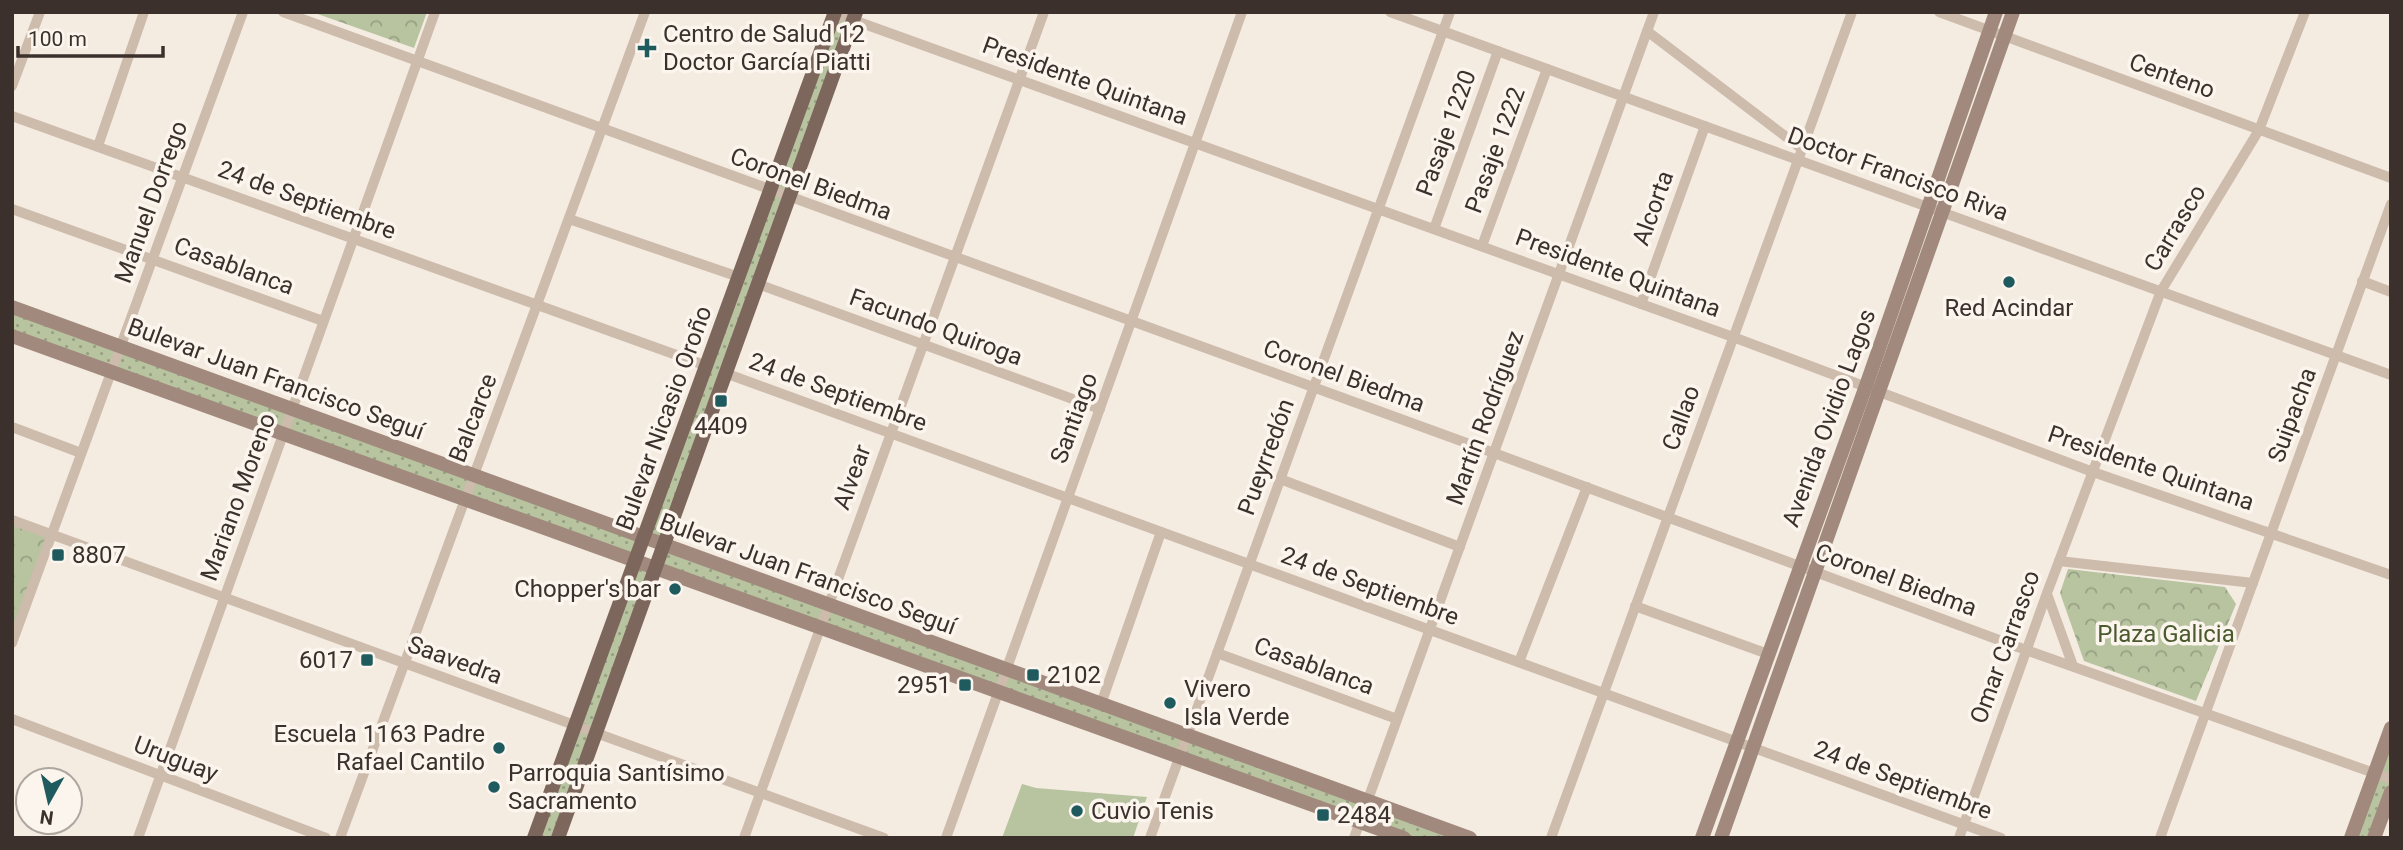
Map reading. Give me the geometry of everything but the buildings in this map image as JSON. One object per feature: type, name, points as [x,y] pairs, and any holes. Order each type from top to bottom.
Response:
[{"type":"main road","name":"Avenida Ovidio Lagos","points":[[1721,838],[1816,572],[1927,207],[1996,12]]},
{"type":"main road","name":"Avenida Ovidio Lagos","points":[[1702,838],[1800,567],[1943,213],[2013,12]]},
{"type":"main road","name":"Bulevar Nicasio Oroño","points":[[534,838],[834,13]]},
{"type":"main road","name":"Bulevar Nicasio Oroño","points":[[558,838],[855,16]]},
{"type":"main road","name":"Bulevar Juan Francisco Seguí","points":[[12,307],[1470,838]]},
{"type":"main road","name":"Bulevar Juan Francisco Seguí","points":[[12,336],[1404,838]]},
{"type":"main road","points":[[2351,838],[2391,728]]},
{"type":"main road","points":[[2374,838],[2391,792]]},
{"type":"street","points":[[12,86],[40,12]]},
{"type":"street","points":[[98,146],[144,12]]},
{"type":"street","name":"Manuel Dorrego","points":[[12,643],[243,12]]},
{"type":"street","name":"Coronel Biedma","points":[[283,12],[1587,487],[2026,650],[2391,779]]},
{"type":"street","name":"Mariano Moreno","points":[[138,838],[435,12]]},
{"type":"street","name":"Balcarce","points":[[340,838],[645,12]]},
{"type":"street","name":"Alvear","points":[[744,838],[1044,12]]},
{"type":"street","name":"Santiago","points":[[946,838],[1242,12]]},
{"type":"street","name":"Doctor Francisco Riva","points":[[1390,12],[2391,375]]},
{"type":"street","name":"Pueyrredón","points":[[1150,838],[1450,12]]},
{"type":"street","name":"Martín Rodríguez","points":[[1353,838],[1654,12]]},
{"type":"street","name":"Callao","points":[[1551,838],[1852,12]]},
{"type":"street","name":"Centeno","points":[[1939,12],[2391,178]]},
{"type":"street","name":"Carrasco","points":[[2093,472],[2161,291],[2259,130],[2305,12]]},
{"type":"street","name":"Presidente Quintana","points":[[834,13],[855,16],[1019,80],[1873,388],[2093,472],[2391,575]]},
{"type":"street","points":[[1647,31],[1802,149]]},
{"type":"street","name":"Pasaje 1220","points":[[1434,229],[1498,51]]},
{"type":"street","name":"Pasaje 1222","points":[[1482,246],[1547,69]]},
{"type":"street","name":"24 de Septiembre","points":[[12,116],[707,366]]},
{"type":"street","name":"Alcorta","points":[[1641,304],[1705,126]]},
{"type":"street","name":"Suipacha","points":[[2160,838],[2391,204]]},
{"type":"street","name":"Casablanca","points":[[12,209],[323,321]]},
{"type":"street","points":[[569,219],[739,277]]},
{"type":"street","points":[[2362,281],[2391,292]]},
{"type":"street","name":"Facundo Quiroga","points":[[758,284],[1100,409]]},
{"type":"street","name":"24 de Septiembre","points":[[726,373],[2001,838]]},
{"type":"street","points":[[12,427],[81,453]]},
{"type":"street","name":"Omar Carrasco","points":[[1959,838],[2046,593],[2093,472]]},
{"type":"street","points":[[1280,479],[1460,547]]},
{"type":"street","points":[[1519,662],[1587,487]]},
{"type":"street","name":"Saavedra","points":[[12,520],[884,838]]},
{"type":"street","points":[[1101,704],[1161,532]]},
{"type":"street","points":[[2059,561],[2253,583]]},
{"type":"street","points":[[2046,593],[2073,666]]},
{"type":"street","points":[[1635,607],[1768,654]]},
{"type":"street","name":"Casablanca","points":[[1217,653],[1397,719]]},
{"type":"street","name":"Uruguay","points":[[12,719],[326,838]]},
{"type":"green space","points":[[312,12],[427,12],[414,48]]},
{"type":"green space","points":[[835,12],[856,12],[664,545],[1470,838],[1404,838],[656,567],[663,545],[644,538]]},
{"type":"green space","points":[[12,307],[644,538],[636,560],[12,336]]},
{"type":"green space","points":[[12,520],[52,534],[12,643]]},
{"type":"green space","points":[[636,560],[656,567],[558,838],[534,838]]},
{"type":"green space","name":"Plaza Galicia","points":[[2068,569],[2225,587],[2236,604],[2196,701],[2084,661],[2060,593]]},
{"type":"green space","points":[[2391,728],[2391,792],[2374,838],[2351,838]]},
{"type":"green space","name":"Cuvio Tenis","points":[[1022,784],[1036,788],[1147,797],[1133,838],[1002,838]]},
{"type":"place","name":"Centro de Salud 12 Doctor García Piatti","points":[[647,48]]},
{"type":"place","name":"Red Acindar","points":[[2009,282]]},
{"type":"place","name":"4409","points":[[721,401]]},
{"type":"place","name":"8807","points":[[58,555]]},
{"type":"place","name":"Chopper's bar","points":[[675,589]]},
{"type":"place","name":"6017","points":[[367,660]]},
{"type":"place","name":"2102","points":[[1033,675]]},
{"type":"place","name":"2951","points":[[965,685]]},
{"type":"place","name":"Vivero Isla Verde","points":[[1170,703]]},
{"type":"place","name":"Escuela 1163 Padre Rafael Cantilo","points":[[499,748]]},
{"type":"place","name":"Parroquia Santísimo Sacramento","points":[[494,787]]},
{"type":"place","name":"Cuvio Tenis","points":[[1077,811]]},
{"type":"place","name":"2484","points":[[1323,815]]}]
